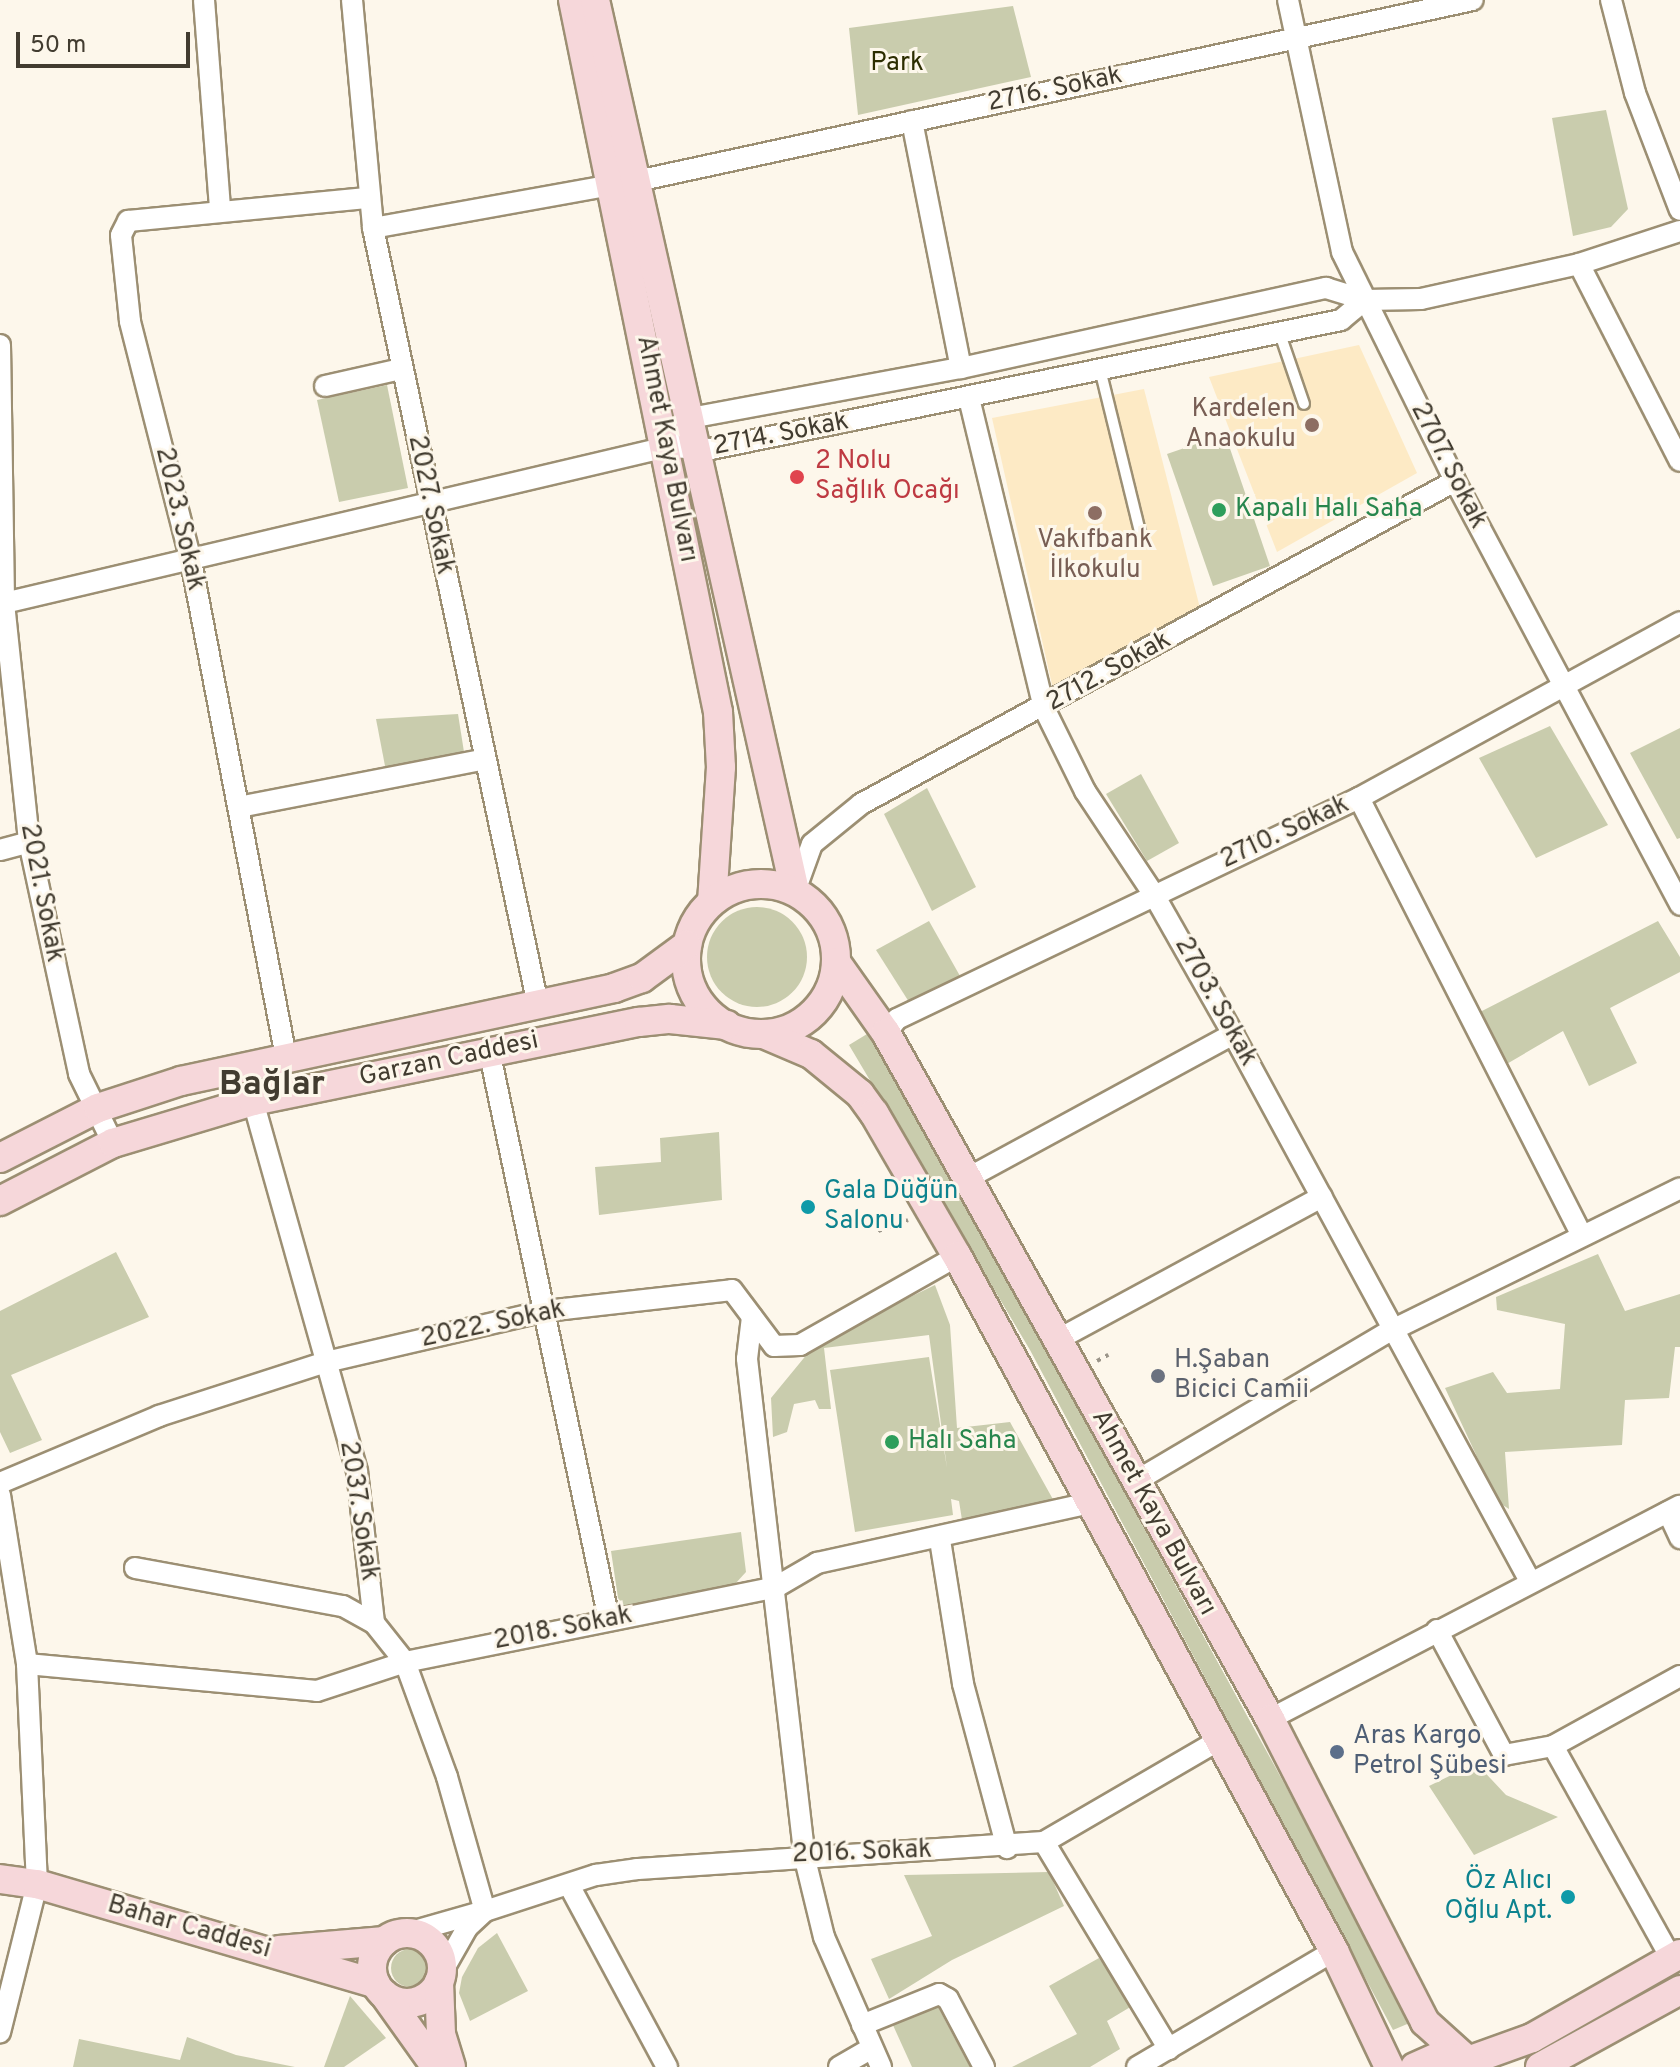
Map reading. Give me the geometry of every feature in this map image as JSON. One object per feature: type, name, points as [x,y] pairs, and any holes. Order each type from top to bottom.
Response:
[{"type":"main road","name":"Ahmet Kaya Bulvarı","points":[[573,0],[688,419],[680,449],[718,712],[721,767],[712,901]]},
{"type":"main road","name":"Ahmet Kaya Bulvarı","points":[[595,0],[625,183],[680,449],[795,891]]},
{"type":"main road","points":[[752,884],[795,891],[826,921],[836,962],[820,1005],[803,1021],[764,1034],[727,1025],[698,1000],[690,983],[687,945],[696,921],[712,901],[752,884]]},
{"type":"main road","name":"Garzan Caddesi","points":[[0,1158],[98,1108],[181,1081],[538,1005],[642,978],[687,945]]},
{"type":"main road","name":"Ahmet Kaya Bulvarı","points":[[836,962],[886,1033],[1270,1719],[1425,2022],[1472,2064]]},
{"type":"main road","name":"Garzan Caddesi","points":[[0,1201],[113,1143],[253,1101],[489,1050],[639,1022],[670,1019],[727,1025]]},
{"type":"main road","name":"Ahmet Kaya Bulvarı","points":[[764,1034],[811,1054],[860,1094],[957,1256],[1334,1951],[1389,2067]]},
{"type":"main road","name":"Bahar Caddesi","points":[[0,1879],[37,1884],[267,1951],[380,1989]]},
{"type":"main road","points":[[396,1937],[373,1961],[380,1989],[436,2067]]},
{"type":"main road","points":[[267,1951],[396,1937],[429,1941],[440,1977],[441,2034],[451,2067]]},
{"type":"main road","points":[[1415,2067],[1440,2056],[1472,2064],[1532,2038],[1676,1956]]},
{"type":"main road","points":[[380,1989],[414,2003],[440,1977]]},
{"type":"main road","points":[[1540,2067],[1680,1990]]},
{"type":"street","points":[[204,0],[220,210]]},
{"type":"street","name":"2027. Sokak","points":[[352,0],[367,198],[429,506],[538,1005]]},
{"type":"street","name":"2707. Sokak","points":[[1288,0],[1342,252],[1455,481],[1680,905]]},
{"type":"street","name":"2716. Sokak","points":[[373,228],[625,183],[1296,37],[1427,5],[1473,0]]},
{"type":"street","points":[[1611,0],[1635,93],[1680,210]]},
{"type":"street","points":[[912,121],[961,368]]},
{"type":"street","name":"2023. Sokak","points":[[286,1057],[191,561],[130,321],[121,235],[128,221],[367,198]]},
{"type":"street","name":"2714. Sokak","points":[[688,419],[961,368],[1326,288],[1365,300],[1421,299],[1579,264],[1680,231]]},
{"type":"street","points":[[1579,264],[1680,461]]},
{"type":"street","name":"2714. Sokak","points":[[2,604],[680,449],[969,398],[1341,320],[1365,300]]},
{"type":"street","name":"2021. Sokak","points":[[0,345],[2,604],[9,760],[79,1074],[113,1143]]},
{"type":"street","points":[[325,386],[401,369]]},
{"type":"street","name":"2703. Sokak","points":[[969,398],[1044,708],[1085,791],[1154,895],[1233,1034],[1322,1197],[1390,1331],[1530,1581]]},
{"type":"street","name":"2712. Sokak","points":[[795,891],[812,844],[861,804],[1044,708],[1455,481]]},
{"type":"street","name":"2710. Sokak","points":[[886,1033],[897,1019],[1359,798],[1680,622]]},
{"type":"street","points":[[239,807],[485,759]]},
{"type":"street","points":[[1359,798],[1582,1235]]},
{"type":"street","points":[[0,850],[29,842]]},
{"type":"street","points":[[968,1178],[1233,1034]]},
{"type":"street","points":[[489,1050],[609,1620]]},
{"type":"street","name":"2037. Sokak","points":[[253,1101],[357,1471],[374,1623]]},
{"type":"street","points":[[1136,1481],[1390,1331],[1680,1188]]},
{"type":"street","points":[[1057,1340],[1322,1197]]},
{"type":"street","name":"2022. Sokak","points":[[0,1483],[159,1416],[326,1362],[546,1311],[732,1290],[774,1346],[800,1345],[957,1256]]},
{"type":"street","points":[[752,1317],[747,1359],[776,1587],[804,1855],[824,1937],[877,2058],[839,2067]]},
{"type":"street","points":[[0,1495],[27,1664],[37,1884],[0,2032]]},
{"type":"street","name":"2018. Sokak","points":[[27,1664],[317,1691],[405,1662],[776,1587],[817,1563],[940,1540],[1090,1503]]},
{"type":"street","points":[[1270,1719],[1530,1581],[1674,1509],[1680,1538]]},
{"type":"street","points":[[940,1540],[963,1684],[1007,1848]]},
{"type":"street","points":[[135,1568],[343,1606],[374,1623],[405,1662],[447,1777],[485,1911],[467,1928],[440,1977]]},
{"type":"street","points":[[1437,1630],[1504,1755],[1553,1746],[1680,1676]]},
{"type":"street","name":"2016. Sokak","points":[[396,1937],[569,1885],[637,1869],[804,1855],[1007,1848],[1044,1842],[1219,1740]]},
{"type":"street","points":[[1553,1746],[1676,1956]]},
{"type":"street","points":[[1044,1842],[1169,2049]]},
{"type":"street","points":[[569,1885],[667,2067]]},
{"type":"street","points":[[1137,2067],[1334,1951]]},
{"type":"street","points":[[862,2025],[939,1994],[948,1999],[984,2067]]},
{"type":"lane","points":[[1279,331],[1304,404]]},
{"type":"lane","points":[[1100,369],[1141,536]]},
{"type":"path","points":[[878,1231],[914,1218]]},
{"type":"shaded area","name":"Kardelen Anaokulu","points":[[1359,345],[1417,473],[1277,552],[1209,377]]},
{"type":"shaded area","name":"Vakıfbank İlkokulu","points":[[1144,389],[1200,608],[1053,689],[992,418]]},
{"type":"green space","name":"Park","points":[[1013,6],[1031,77],[858,115],[849,28]]},
{"type":"green space","points":[[1606,110],[1628,209],[1611,227],[1573,236],[1552,118]]},
{"type":"green space","points":[[387,385],[408,488],[339,502],[317,400]]},
{"type":"green space","name":"Kapalı Halı Saha","points":[[1225,434],[1270,566],[1213,586],[1167,454]]},
{"type":"green space","points":[[458,714],[464,752],[386,771],[376,719]]},
{"type":"green space","points":[[1550,726],[1608,825],[1536,858],[1479,758]]},
{"type":"green space","points":[[1680,728],[1680,838],[1677,839],[1630,753]]},
{"type":"green space","points":[[1141,774],[1179,843],[1147,861],[1106,794]]},
{"type":"green space","points":[[927,788],[976,887],[932,911],[884,814]]},
{"type":"green space","points":[[757,907],[776,911],[792,922],[803,938],[807,957],[803,976],[792,992],[776,1003],[757,1007],[738,1003],[722,992],[711,976],[707,957],[711,938],[722,922],[738,911]]},
{"type":"green space","points":[[929,921],[960,976],[909,1002],[876,950]]},
{"type":"green space","points":[[1658,921],[1680,957],[1680,972],[1610,1008],[1637,1063],[1589,1086],[1563,1031],[1505,1065],[1480,1012]]},
{"type":"green space","points":[[872,1031],[1412,2022],[1393,2030],[1030,1350],[849,1045]]},
{"type":"green space","points":[[719,1132],[722,1200],[599,1215],[595,1167],[661,1162],[660,1138]]},
{"type":"green space","points":[[116,1252],[149,1317],[11,1375],[42,1440],[10,1453],[0,1432],[0,1311]]},
{"type":"green space","points":[[1598,1254],[1625,1311],[1680,1294],[1680,1347],[1675,1347],[1669,1398],[1625,1400],[1622,1445],[1505,1452],[1509,1509],[1498,1502],[1445,1388],[1493,1372],[1507,1393],[1560,1389],[1565,1324],[1497,1310],[1496,1297]]},
{"type":"green space","points":[[935,1285],[950,1325],[957,1428],[1010,1422],[1055,1503],[962,1520],[959,1501],[951,1499],[953,1515],[855,1532],[830,1370],[929,1357],[947,1468],[929,1335],[824,1348],[831,1409],[819,1409],[815,1400],[794,1404],[787,1432],[773,1437],[771,1398],[817,1342]]},
{"type":"green space","points":[[741,1532],[746,1572],[735,1584],[624,1606],[618,1598],[611,1551]]},
{"type":"green space","points":[[1476,1763],[1506,1795],[1558,1817],[1474,1855],[1429,1786]]},
{"type":"green space","points":[[1049,1872],[1064,1906],[952,1960],[889,1999],[871,1959],[932,1936],[904,1875]]},
{"type":"green space","points":[[497,1933],[528,1991],[470,2021],[459,1993],[462,1977],[478,1948]]},
{"type":"green space","points":[[410,1949],[424,1954],[429,1968],[424,1982],[410,1987],[396,1982],[391,1968],[396,1954]]},
{"type":"green space","points":[[1099,1958],[1132,2006],[1107,2021],[1120,2049],[1090,2067],[1012,2067],[1077,2034],[1049,1986]]},
{"type":"green space","points":[[350,1996],[386,2038],[344,2067],[324,2067]]},
{"type":"green space","points":[[938,2007],[970,2067],[912,2067],[892,2023]]},
{"type":"green space","points":[[187,2037],[236,2055],[295,2067],[73,2067],[79,2039],[180,2060]]},
{"type":"place","name":"Kardelen Anaokulu","points":[[1312,425]]},
{"type":"place","name":"2 Nolu Sağlık Ocağı","points":[[797,477]]},
{"type":"place","name":"Kapalı Halı Saha","points":[[1219,510]]},
{"type":"place","name":"Vakıfbank İlkokulu","points":[[1095,513]]},
{"type":"place","name":"Gala Düğün Salonu","points":[[808,1207]]},
{"type":"place","name":"H.Şaban Bicici Camii","points":[[1158,1376]]},
{"type":"place","name":"Halı Saha","points":[[892,1442]]},
{"type":"place","name":"Aras Kargo Petrol Şübesi","points":[[1337,1752]]},
{"type":"place","name":"Öz Alıcı Oğlu Apt.","points":[[1568,1897]]},
{"type":"district","name":"Bağlar","points":[[272,1086]]}]
